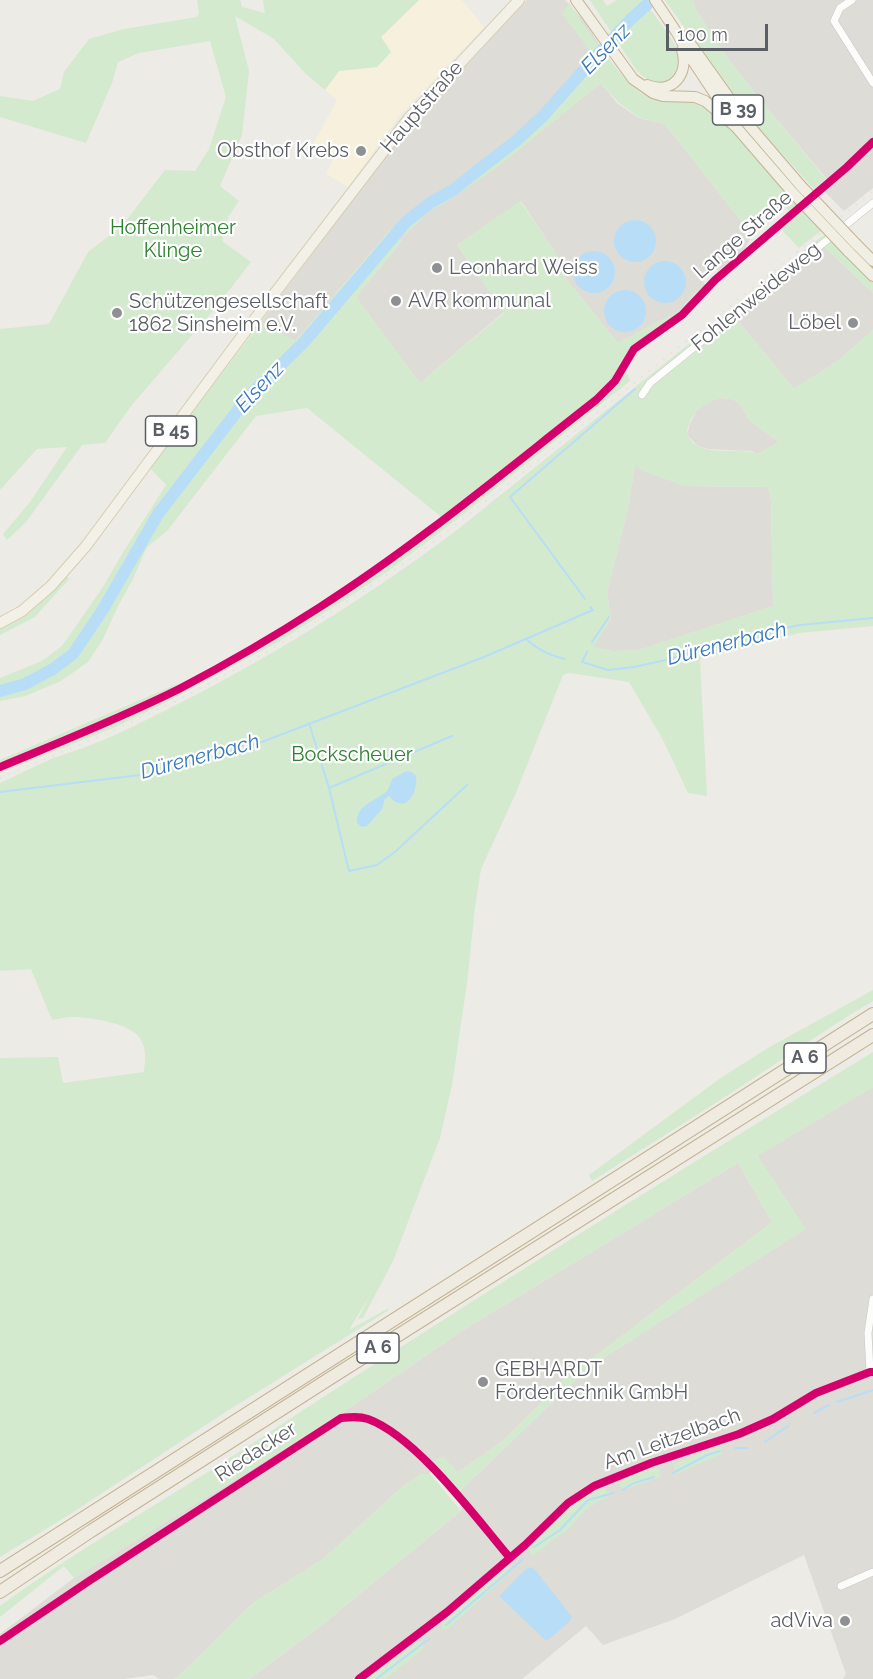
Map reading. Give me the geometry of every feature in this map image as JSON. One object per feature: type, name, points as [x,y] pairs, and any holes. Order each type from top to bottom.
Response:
[{"type":"highway","points":[[568,0],[586,13]]},
{"type":"highway","name":"B 39","points":[[576,0],[633,79],[652,93],[663,96],[695,97],[705,101],[736,127],[797,190],[852,248],[873,276]]},
{"type":"highway","points":[[658,4],[736,127]]},
{"type":"highway","points":[[633,79],[653,87],[669,86],[676,81],[684,67],[685,60],[677,33]]},
{"type":"highway","name":"B 39","points":[[677,33],[687,39],[797,190]]},
{"type":"highway","name":"B 39","points":[[852,248],[873,261]]},
{"type":"highway","name":"A 6","points":[[0,1571],[873,1014]]},
{"type":"highway","name":"A 6","points":[[0,1592],[272,1415],[873,1035]]},
{"type":"main road","name":"Hauptstraße","points":[[0,623],[22,610],[51,586],[86,546],[416,110],[519,0]]},
{"type":"street","points":[[852,0],[840,8],[834,21],[873,83]]},
{"type":"street","name":"Lange Straße","points":[[615,381],[634,348],[682,315],[715,280],[873,142]]},
{"type":"street","name":"Fohlenweideweg","points":[[642,395],[650,383],[873,203]]},
{"type":"street","points":[[871,1372],[868,1333],[873,1299]]},
{"type":"street","name":"Am Leitzelbach","points":[[359,1679],[431,1624],[510,1558],[568,1503],[594,1486],[651,1463],[739,1434],[773,1419],[816,1393],[871,1372]]},
{"type":"street","name":"Riedacker","points":[[0,1641],[341,1418],[369,1419],[408,1444],[451,1489],[510,1558]]},
{"type":"street","points":[[841,1586],[873,1572]]},
{"type":"shaded area","points":[[419,0],[462,0],[484,27],[400,115],[348,187],[326,174],[335,156],[313,144],[337,100],[325,90],[339,71],[377,67],[391,52],[381,37]]},
{"type":"shaded area","points":[[527,0],[565,0],[585,22],[601,47],[543,110],[518,132],[498,166],[601,83],[617,103],[639,118],[665,124],[752,235],[744,250],[718,271],[715,267],[701,278],[705,285],[696,291],[679,311],[618,343],[552,261],[557,255],[521,201],[457,245],[504,312],[420,383],[356,297],[402,241],[390,230],[295,342],[261,322],[416,116]]},
{"type":"shaded area","points":[[693,0],[873,0],[873,188],[844,211],[824,191],[831,184],[723,52],[695,8]]},
{"type":"shaded area","points":[[817,240],[873,293],[873,330],[839,360],[794,389],[730,311]]},
{"type":"shaded area","points":[[720,398],[732,399],[740,404],[748,419],[779,442],[758,454],[750,451],[708,449],[698,446],[687,435],[690,423],[696,412],[707,402]]},
{"type":"shaded area","points":[[635,466],[684,486],[768,487],[771,501],[773,606],[639,650],[613,651],[593,646],[611,619],[607,593],[627,513]]},
{"type":"shaded area","points":[[873,1087],[873,1679],[843,1679],[846,1674],[804,1555],[675,1619],[603,1645],[586,1626],[522,1679],[249,1679],[317,1629],[461,1511],[464,1504],[459,1492],[588,1368],[805,1229],[757,1156]]},
{"type":"shaded area","points":[[738,1163],[772,1222],[564,1380],[503,1441],[458,1472],[432,1462],[430,1474],[421,1474],[403,1486],[323,1559],[253,1603],[174,1679],[159,1679],[153,1675],[124,1679],[0,1679],[0,1634],[74,1578],[335,1418],[462,1331]]},
{"type":"green space","name":"Hoffenheimer Klinge","points":[[197,0],[240,0],[242,7],[265,13],[263,0],[419,0],[381,37],[391,52],[377,67],[339,71],[325,90],[305,73],[274,39],[235,16],[249,71],[242,135],[220,186],[239,201],[228,217],[222,241],[251,262],[217,306],[131,406],[105,443],[82,445],[26,522],[7,540],[3,534],[30,502],[67,447],[37,449],[0,490],[0,329],[49,324],[88,252],[122,226],[165,170],[195,171],[209,149],[226,97],[210,41],[139,53],[118,62],[112,83],[86,143],[0,117],[0,96],[33,101],[60,89],[64,72],[89,39],[124,29],[197,17],[199,13]]},
{"type":"green space","points":[[590,0],[603,0],[607,6],[617,0],[643,0],[671,38],[679,54],[679,66],[671,81],[661,83],[652,81],[637,71]]},
{"type":"green space","points":[[665,0],[693,0],[695,8],[723,52],[826,179],[814,189],[760,130],[734,99]]},
{"type":"green space","points":[[569,3],[617,70],[639,92],[649,97],[694,101],[714,111],[798,204],[790,212],[785,207],[752,235],[665,124],[640,118],[618,102],[601,83],[498,167],[428,212],[406,235],[398,228],[398,225],[431,198],[435,199],[444,189],[490,155],[543,110],[585,65],[590,51],[562,14]]},
{"type":"green space","points":[[520,201],[558,256],[552,261],[618,343],[679,311],[697,292],[680,313],[631,347],[623,363],[630,381],[456,520],[388,571],[280,641],[113,728],[0,773],[0,760],[175,685],[196,680],[292,626],[379,569],[444,521],[307,408],[256,416],[167,531],[147,547],[103,639],[88,662],[61,681],[25,696],[0,701],[0,678],[42,661],[62,646],[103,587],[166,485],[150,468],[261,322],[296,341],[390,230],[402,241],[356,297],[420,383],[504,313],[457,245]]},
{"type":"green space","points":[[803,210],[822,230],[799,248],[781,229]]},
{"type":"green space","points":[[827,233],[873,282],[873,293],[817,240]]},
{"type":"green space","name":"Bockscheuer","points":[[730,311],[794,389],[839,360],[873,330],[873,626],[799,633],[700,659],[707,796],[688,793],[663,740],[629,682],[570,673],[563,675],[515,795],[481,869],[452,1085],[440,1138],[393,1261],[363,1318],[358,1319],[370,1295],[349,1330],[389,1310],[0,1557],[0,1058],[58,1057],[63,1083],[144,1072],[145,1056],[141,1040],[129,1029],[120,1025],[79,1017],[52,1020],[31,969],[0,971],[0,783],[47,761],[121,732],[215,685],[339,612],[457,530]],"holes":[[[720,398],[732,399],[740,404],[748,419],[779,442],[758,454],[705,449],[695,444],[687,435],[693,416],[702,407]],[[635,466],[684,486],[768,487],[771,501],[773,606],[639,650],[613,651],[594,646],[611,619],[607,593],[627,513]]]},
{"type":"green space","points":[[65,577],[70,578],[35,617],[0,635],[0,627]]},
{"type":"green space","points":[[873,990],[873,1001],[592,1181],[589,1175],[722,1077],[768,1048]]},
{"type":"green space","points":[[873,1052],[873,1087],[758,1156],[806,1229],[588,1368],[459,1492],[431,1463],[443,1456],[458,1472],[503,1441],[564,1380],[772,1222],[738,1163],[462,1331],[335,1418],[74,1578],[64,1566],[0,1617],[0,1606],[87,1547],[553,1250]]},
{"type":"green space","points":[[720,1446],[722,1454],[676,1474],[673,1464]]},
{"type":"green space","points":[[659,1467],[661,1477],[623,1490],[620,1486],[621,1480],[634,1473]]},
{"type":"green space","points":[[421,1474],[430,1474],[461,1511],[317,1629],[249,1679],[174,1679],[253,1603],[323,1559],[403,1486]]},
{"type":"green space","points":[[603,1488],[611,1496],[586,1510],[568,1530],[534,1556],[531,1555],[528,1548],[583,1497]]},
{"type":"green space","points":[[508,1566],[512,1570],[447,1630],[442,1628],[442,1623]]},
{"type":"green space","points":[[420,1641],[425,1648],[386,1679],[366,1679]]},
{"type":"water","points":[[635,220],[643,221],[650,226],[655,233],[655,249],[650,256],[643,261],[635,262],[627,261],[620,256],[615,249],[614,241],[615,233],[620,226],[627,221]]},
{"type":"water","points":[[594,251],[602,252],[609,257],[614,264],[614,280],[609,287],[602,292],[594,293],[586,292],[579,287],[574,280],[573,272],[574,264],[579,257],[586,252]]},
{"type":"water","points":[[665,261],[673,262],[680,267],[685,274],[685,290],[680,297],[673,302],[665,303],[657,302],[650,297],[645,290],[644,282],[645,274],[650,267],[657,262]]},
{"type":"water","points":[[625,290],[633,291],[640,296],[645,303],[645,319],[640,326],[633,331],[625,332],[617,331],[610,326],[605,319],[604,311],[605,303],[610,296],[617,291]]},
{"type":"water","points":[[406,771],[416,776],[415,791],[409,800],[401,804],[389,796],[385,799],[382,809],[367,826],[362,827],[357,823],[357,817],[362,808],[386,792],[392,779]]},
{"type":"water","points":[[531,1567],[572,1617],[549,1639],[545,1640],[499,1596],[526,1569]]},
{"type":"waterway","name":"Elsenz","points":[[0,691],[25,684],[53,669],[73,654],[102,611],[158,514],[248,397],[304,342],[406,222],[430,203],[453,190],[517,140],[543,116],[630,20],[652,0]]},
{"type":"waterway","points":[[585,599],[510,497],[635,389]]},
{"type":"waterway","name":"Dürenerbach","points":[[0,792],[148,774],[246,748],[484,657],[593,610],[590,607]]},
{"type":"waterway","points":[[592,642],[609,617]]},
{"type":"waterway","name":"Dürenerbach","points":[[587,652],[582,662],[608,670],[634,667],[740,638],[800,625],[873,618]]},
{"type":"waterway","name":"Dürenerbach","points":[[526,639],[544,652],[565,659]]},
{"type":"waterway","points":[[309,723],[329,788],[349,871],[377,865],[396,851],[467,785]]},
{"type":"waterway","points":[[329,788],[452,736]]},
{"type":"waterway","points":[[837,1402],[873,1390]]},
{"type":"waterway","points":[[814,1413],[829,1405]]},
{"type":"waterway","points":[[765,1442],[788,1426]]},
{"type":"waterway","points":[[735,1448],[747,1448]]},
{"type":"waterway","points":[[673,1473],[707,1455],[720,1451]]},
{"type":"waterway","points":[[622,1490],[634,1483],[654,1477]]},
{"type":"waterway","points":[[534,1547],[560,1530],[588,1500],[614,1493]]},
{"type":"waterway","points":[[446,1625],[523,1559]]},
{"type":"waterway","points":[[376,1679],[429,1639]]},
{"type":"railway","points":[[0,778],[112,731],[182,698],[267,652],[362,592],[419,553],[531,466],[873,191]]},
{"type":"cycle path","points":[[0,767],[113,720],[197,679],[303,618],[391,558],[596,400],[615,381],[634,349],[682,315],[715,280],[873,142]]},
{"type":"cycle path","points":[[359,1679],[447,1612],[525,1545],[568,1503],[594,1486],[651,1463],[739,1434],[773,1419],[816,1393],[873,1372]]},
{"type":"cycle path","points":[[0,1641],[341,1418],[368,1419],[387,1428],[406,1443],[445,1480],[510,1558]]},
{"type":"place","name":"Obsthof Krebs","points":[[361,151]]},
{"type":"place","name":"Leonhard Weiss","points":[[437,268]]},
{"type":"place","name":"AVR kommunal","points":[[396,301]]},
{"type":"place","name":"Schützengesellschaft 1862 Sinsheim e.V.","points":[[117,313]]},
{"type":"place","name":"Löbel","points":[[853,323]]},
{"type":"place","name":"GEBHARDT Fördertechnik GmbH","points":[[483,1382]]},
{"type":"place","name":"adViva","points":[[845,1621]]}]
